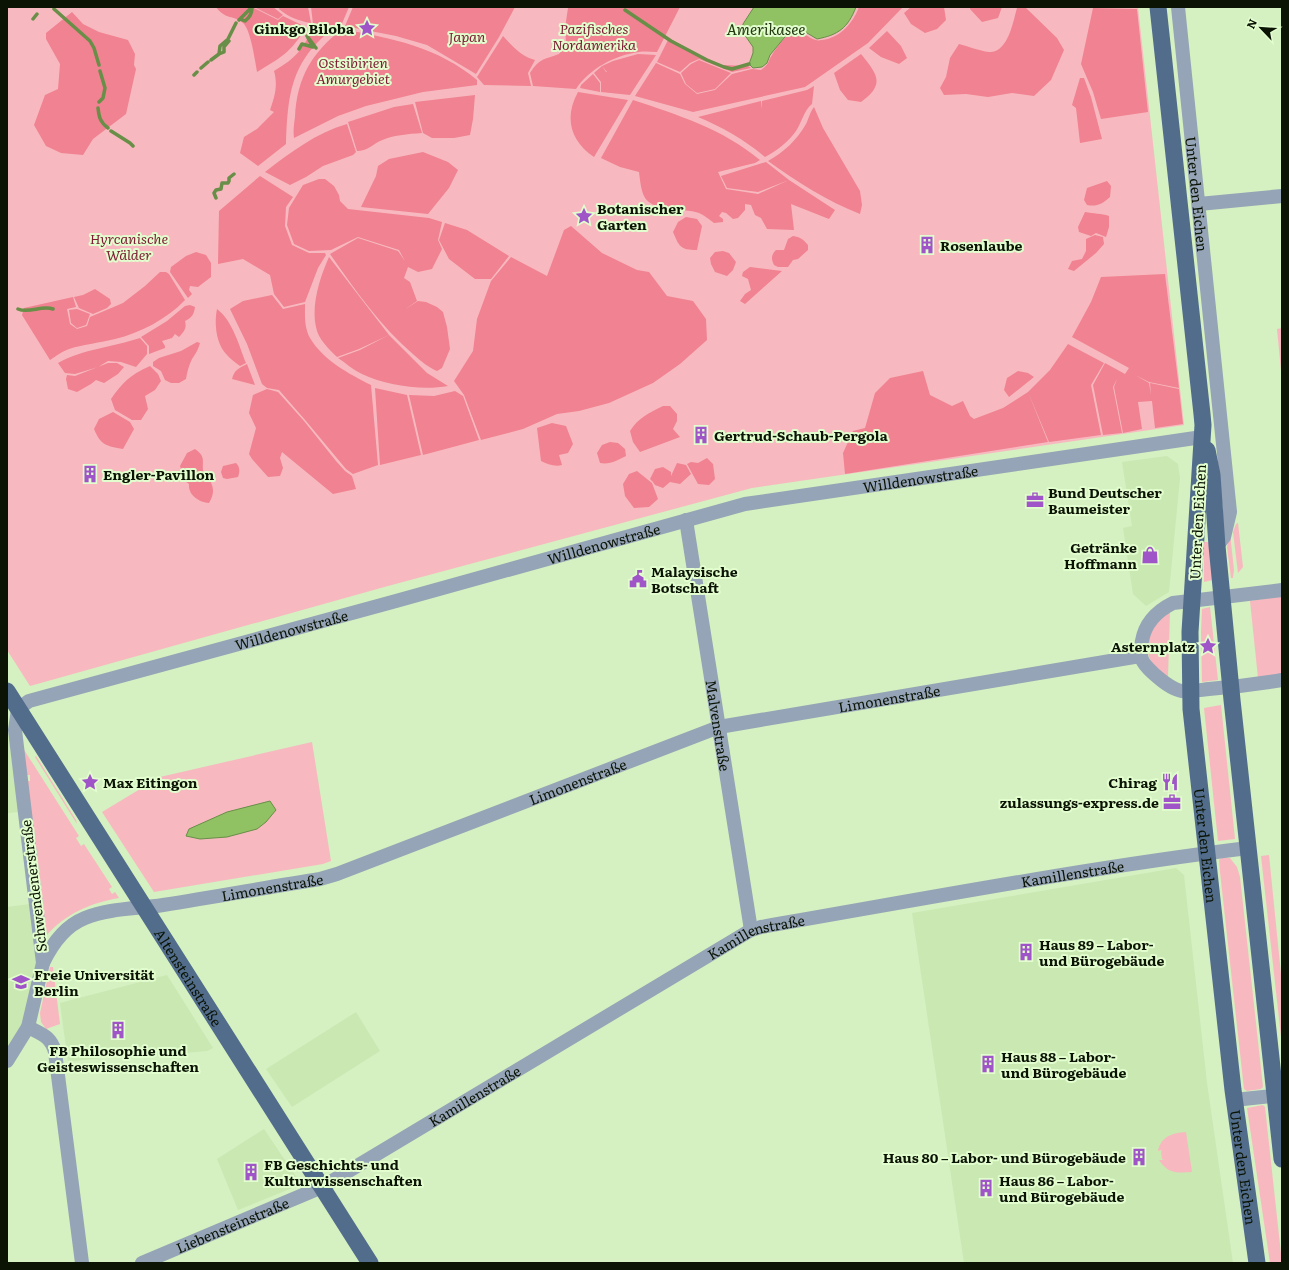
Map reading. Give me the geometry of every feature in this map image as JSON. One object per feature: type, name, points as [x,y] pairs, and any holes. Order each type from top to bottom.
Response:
[{"type":"main road","name":"Unter den Eichen","points":[[1158,7],[1202,431],[1212,475],[1217,546],[1248,848],[1279,1095],[1282,1159]]},
{"type":"main road","name":"Unter den Eichen","points":[[1202,431],[1190,632],[1191,709],[1234,1100],[1257,1263]]},
{"type":"main road","name":"Altensteinstraße","points":[[7,691],[370,1263]]},
{"type":"street","name":"Unter den Eichen","points":[[1178,7],[1230,512],[1224,536],[1217,546]]},
{"type":"street","points":[[1199,204],[1282,196]]},
{"type":"street","name":"Willdenowstraße","points":[[18,709],[29,701],[745,504],[1202,431]]},
{"type":"street","name":"Malvenstraße","points":[[686,520],[751,930]]},
{"type":"street","points":[[1282,590],[1173,603],[1164,608],[1149,622],[1143,635],[1140,656],[1148,668],[1171,686],[1182,691],[1231,687],[1282,680]]},
{"type":"street","name":"Limonenstraße","points":[[43,963],[50,947],[62,934],[85,918],[98,914],[320,879],[337,874],[719,727],[1140,656]]},
{"type":"street","name":"Schwendenerstraße","points":[[7,1061],[28,1027],[43,963],[16,730],[18,709]]},
{"type":"street","name":"Kamillenstraße","points":[[322,1187],[751,930],[930,898],[1206,853],[1248,848]]},
{"type":"street","points":[[28,1027],[49,1039],[52,1042],[55,1052],[82,1263]]},
{"type":"street","points":[[1234,1100],[1279,1095]]},
{"type":"street","name":"Liebensteinstraße","points":[[142,1263],[322,1187]]},
{"type":"shaded area","points":[[1167,456],[1178,464],[1180,478],[1169,592],[1146,606],[1133,594],[1123,528],[1132,526],[1122,462]]},
{"type":"shaded area","points":[[7,725],[19,812],[7,813]]},
{"type":"shaded area","points":[[1176,868],[1184,875],[1207,1083],[1233,1263],[964,1263],[912,913]]},
{"type":"shaded area","name":"Freie Universität Berlin","points":[[30,904],[37,965],[22,1025],[7,1052],[7,907]]},
{"type":"shaded area","points":[[167,975],[213,1048],[207,1051],[130,1058],[129,1054],[68,1062],[60,1003]]},
{"type":"shaded area","points":[[356,1012],[380,1051],[292,1107],[266,1069]]},
{"type":"shaded area","points":[[264,1129],[299,1181],[297,1186],[238,1210],[217,1159]]},
{"type":"green space","name":"Botanischer Garten","points":[[7,7],[1138,7],[1184,425],[752,488],[388,586],[30,686],[7,650]]},
{"type":"green space","points":[[216,7],[252,7],[278,20],[283,16],[306,27],[296,43],[285,54],[257,72],[252,46],[246,27],[240,21],[223,14]]},
{"type":"green space","points":[[254,7],[273,7],[283,15],[278,19]]},
{"type":"green space","points":[[280,7],[308,7],[311,23],[298,20],[282,12],[279,9]]},
{"type":"green space","points":[[311,7],[349,7],[341,26],[313,24]]},
{"type":"green space","name":"Japan","points":[[353,7],[515,7],[499,37],[476,74],[427,45],[396,36],[345,26]]},
{"type":"green space","name":"Pazifisches Nordamerika","points":[[680,7],[657,52],[639,52],[621,56],[603,64],[588,75],[576,89],[533,86],[530,73],[533,68],[542,60],[559,54],[566,43],[565,28],[568,8]]},
{"type":"green space","points":[[859,7],[903,7],[868,43],[805,87],[693,112],[635,96],[656,63],[680,74],[685,84],[697,94],[715,90],[732,74],[752,69],[761,70],[767,64],[774,51],[783,40],[797,28],[809,37],[817,40],[829,39],[835,36],[845,29],[853,19]]},
{"type":"green space","points":[[911,7],[944,7],[946,20],[937,29],[925,33],[911,24],[904,13]]},
{"type":"green space","points":[[970,7],[1002,7],[998,18],[982,22],[970,9]]},
{"type":"green space","points":[[1025,7],[1057,38],[1064,50],[1051,80],[1034,96],[1012,93],[988,97],[966,94],[944,95],[940,88],[946,77],[950,58],[959,44],[989,52],[1001,48],[1009,36],[1017,8]]},
{"type":"green space","points":[[1093,8],[1137,9],[1148,112],[1101,119],[1093,92],[1081,64]]},
{"type":"green space","points":[[72,12],[83,24],[99,32],[128,40],[135,54],[134,65],[136,69],[126,114],[93,139],[83,155],[61,153],[46,146],[34,125],[45,95],[58,89],[60,64],[46,39],[46,33]]},
{"type":"green space","points":[[313,28],[330,30],[308,54],[299,68],[295,78],[288,111],[286,144],[258,166],[240,153],[244,137],[257,129],[274,112],[270,110],[276,81],[274,71],[298,53]]},
{"type":"green space","name":"Ostsibirien Amurgebiet","points":[[342,29],[396,40],[430,52],[446,59],[462,69],[477,80],[477,85],[423,92],[366,106],[338,116],[294,138],[296,103],[303,78],[314,57],[331,38]]},
{"type":"green space","points":[[887,31],[901,46],[907,58],[899,64],[881,57],[869,48]]},
{"type":"green space","points":[[503,36],[522,54],[535,60],[528,73],[531,86],[484,85],[477,77]]},
{"type":"green space","points":[[669,38],[694,53],[722,65],[748,66],[751,68],[732,72],[699,59],[690,63],[680,72],[657,62]]},
{"type":"green space","points":[[638,54],[656,55],[630,95],[601,92],[601,82],[594,73],[602,66],[613,61]]},
{"type":"green space","points":[[861,54],[875,73],[876,84],[874,90],[869,96],[861,102],[848,100],[840,90],[834,73]]},
{"type":"green space","points":[[699,60],[731,73],[715,89],[697,93],[686,84],[681,73],[691,64]]},
{"type":"green space","points":[[593,74],[600,83],[600,92],[580,88],[581,85]]},
{"type":"green space","points":[[1080,78],[1084,78],[1091,97],[1102,139],[1080,143],[1076,108],[1072,105]]},
{"type":"green space","points":[[814,86],[812,104],[807,109],[796,131],[782,146],[765,157],[733,134],[698,117],[761,101],[761,109],[762,101],[807,90]]},
{"type":"green space","points":[[578,92],[628,100],[594,157],[579,144],[572,128],[571,110]]},
{"type":"green space","points":[[475,95],[470,135],[454,138],[432,138],[423,133],[415,102]]},
{"type":"green space","points":[[633,100],[683,117],[715,131],[746,149],[760,160],[755,163],[718,172],[726,189],[758,194],[789,180],[835,210],[829,219],[791,204],[794,230],[767,229],[761,218],[755,215],[751,205],[745,204],[745,210],[738,218],[733,219],[726,213],[722,212],[719,216],[723,219],[723,222],[714,223],[699,213],[668,209],[654,205],[644,196],[641,188],[639,172],[620,167],[601,158]]},
{"type":"green space","points":[[413,104],[422,133],[390,137],[367,149],[357,151],[348,122],[394,107]]},
{"type":"green space","points":[[814,107],[823,128],[860,191],[862,205],[860,214],[812,190],[768,161],[785,150],[794,140],[806,124]]},
{"type":"green space","points":[[347,124],[356,152],[353,155],[323,166],[290,185],[265,172],[294,150],[314,138],[325,132]]},
{"type":"green space","points":[[423,152],[448,162],[458,170],[449,188],[428,214],[361,207],[376,176],[378,166],[389,159]]},
{"type":"green space","points":[[766,162],[789,180],[758,192],[727,188],[721,176]]},
{"type":"green space","points":[[260,176],[293,197],[286,207],[285,226],[292,245],[309,253],[325,253],[326,255],[318,268],[305,302],[284,307],[274,294],[270,275],[243,259],[218,264],[219,211]]},
{"type":"green space","points":[[319,179],[325,179],[334,186],[339,195],[340,201],[348,209],[429,218],[442,222],[438,240],[442,249],[432,269],[418,272],[408,267],[404,278],[410,282],[417,301],[404,310],[418,301],[426,302],[437,307],[443,312],[450,349],[442,368],[437,371],[422,362],[390,332],[359,294],[330,254],[358,238],[398,251],[405,261],[399,250],[358,237],[331,250],[309,251],[294,244],[287,225],[289,208],[303,185]]},
{"type":"green space","points":[[1107,181],[1111,186],[1110,197],[1094,206],[1087,205],[1084,200],[1087,188]]},
{"type":"green space","points":[[1085,212],[1109,216],[1109,227],[1106,237],[1096,233],[1091,236],[1079,232],[1078,227]]},
{"type":"green space","points":[[686,217],[697,219],[702,226],[697,250],[687,249],[681,246],[673,232],[678,222]]},
{"type":"green space","points":[[445,223],[467,230],[509,256],[491,279],[475,279],[449,259],[439,240]]},
{"type":"green space","points":[[571,226],[602,253],[637,270],[649,272],[667,296],[693,301],[706,319],[707,340],[680,364],[653,383],[609,403],[579,411],[557,414],[523,429],[481,440],[464,395],[454,381],[473,351],[477,319],[491,281],[511,257],[547,276],[564,230]]},
{"type":"green space","points":[[1095,235],[1103,237],[1104,244],[1096,253],[1074,271],[1068,269],[1072,261],[1082,259],[1086,251],[1086,239]]},
{"type":"green space","points":[[793,236],[805,241],[808,245],[808,250],[798,259],[793,260],[788,267],[778,267],[774,265],[772,255],[776,250],[784,250],[788,239]]},
{"type":"green space","points":[[723,251],[729,253],[736,262],[733,270],[727,276],[715,272],[710,258],[715,252]]},
{"type":"green space","points":[[196,252],[206,255],[211,263],[211,277],[198,287],[190,286],[189,290],[192,294],[188,298],[170,272],[171,267],[186,256]]},
{"type":"green space","points":[[329,257],[389,335],[359,349],[337,357],[324,344],[319,336],[315,318],[317,291],[322,273]]},
{"type":"green space","points":[[750,267],[782,271],[745,304],[740,301],[745,294],[751,290],[748,279],[742,276],[743,272]]},
{"type":"green space","points":[[160,272],[166,272],[169,274],[185,300],[178,307],[162,319],[134,333],[115,339],[69,349],[50,360],[22,315],[24,308],[73,297],[76,307],[67,309],[70,324],[77,329],[87,326],[90,317],[123,303]]},
{"type":"green space","points":[[1165,274],[1179,388],[1149,382],[1135,375],[1149,383],[1151,395],[1150,383],[1179,389],[1183,424],[1155,428],[1152,401],[1138,402],[1142,429],[1123,433],[1114,387],[1117,379],[1113,387],[1122,433],[1103,435],[1093,385],[1105,363],[1125,374],[1129,368],[1072,337],[1091,302],[1101,277]]},
{"type":"green space","points":[[95,289],[110,299],[111,304],[107,308],[93,314],[79,308],[74,297],[83,295]]},
{"type":"green space","points":[[272,295],[283,309],[305,304],[305,321],[307,330],[315,346],[337,366],[371,385],[378,465],[353,474],[346,469],[279,390],[267,388],[262,384],[247,344],[230,309],[243,301]]},
{"type":"green space","points":[[190,305],[195,307],[194,312],[191,317],[185,321],[185,330],[179,337],[175,334],[172,338],[162,341],[165,348],[149,354],[149,346],[141,337],[167,321],[185,306]]},
{"type":"green space","points":[[77,309],[90,314],[86,325],[77,328],[71,323],[69,310]]},
{"type":"green space","points":[[217,309],[227,320],[238,342],[246,363],[240,366],[228,356],[220,345],[216,327]]},
{"type":"green space","points":[[1282,328],[1282,381],[1277,329]]},
{"type":"green space","points":[[389,335],[427,373],[448,386],[426,388],[392,384],[371,378],[338,358],[360,350]]},
{"type":"green space","points":[[140,338],[147,346],[147,354],[136,367],[121,362],[108,361],[98,367],[75,374],[65,373],[58,363],[78,354]]},
{"type":"green space","points":[[197,342],[200,343],[198,350],[192,359],[186,379],[179,383],[171,383],[165,380],[161,371],[153,366],[153,362],[159,358],[181,351]]},
{"type":"green space","points":[[1068,344],[1104,363],[1091,385],[1101,435],[1049,442],[1028,392],[1050,370]]},
{"type":"green space","points":[[108,363],[117,363],[124,367],[118,374],[104,383],[96,380],[77,392],[68,389],[66,379],[67,375],[75,376]]},
{"type":"green space","points":[[247,364],[255,385],[232,379],[239,368]]},
{"type":"green space","points":[[150,366],[158,374],[161,381],[155,390],[145,396],[148,409],[141,420],[132,420],[115,410],[111,399],[119,388],[128,380]]},
{"type":"green space","points":[[923,371],[930,395],[952,406],[963,401],[970,416],[974,419],[1003,408],[1028,392],[1048,442],[845,474],[843,453],[853,431],[865,428],[875,393],[890,378]]},
{"type":"green space","points":[[1018,371],[1028,373],[1034,377],[1009,397],[1004,390],[1007,378]]},
{"type":"green space","points":[[375,388],[407,395],[421,455],[380,465]]},
{"type":"green space","points":[[267,389],[278,392],[304,421],[336,461],[352,476],[356,489],[333,494],[282,452],[280,458],[283,468],[280,476],[268,477],[249,454],[256,428],[249,413],[253,395]]},
{"type":"green space","points":[[455,391],[463,396],[479,440],[423,455],[409,395],[434,396]]},
{"type":"green space","points":[[663,406],[670,406],[677,414],[677,421],[673,429],[680,437],[640,452],[633,442],[630,431],[640,419]]},
{"type":"green space","points":[[113,412],[130,422],[134,429],[123,449],[113,447],[102,442],[94,429],[99,419]]},
{"type":"green space","points":[[552,423],[566,426],[573,444],[568,453],[559,455],[562,465],[559,466],[541,461],[537,428]]},
{"type":"green space","points":[[610,442],[618,443],[625,449],[626,456],[611,463],[600,463],[597,453],[602,445]]},
{"type":"green space","points":[[195,449],[201,454],[203,471],[212,486],[213,494],[209,503],[192,495],[189,484],[185,481],[180,466],[187,453]]},
{"type":"green space","points":[[707,458],[713,464],[715,479],[709,485],[698,484],[687,464],[691,462],[698,463]]},
{"type":"green space","points":[[236,463],[239,469],[238,477],[227,479],[223,478],[221,472],[223,466]]},
{"type":"green space","points":[[677,463],[686,465],[691,474],[680,484],[670,482],[663,488],[655,485],[650,479],[655,469],[663,467],[671,472],[671,476]]},
{"type":"green space","points":[[637,471],[652,483],[658,499],[649,507],[634,508],[625,496],[623,484],[629,474]]},
{"type":"green space","points":[[1238,523],[1243,567],[1238,573],[1233,532],[1236,524]]},
{"type":"green space","points":[[1230,533],[1234,570],[1233,578],[1231,578],[1227,547]]},
{"type":"green space","points":[[1204,542],[1209,542],[1213,580],[1204,582]]},
{"type":"green space","points":[[1282,596],[1282,675],[1258,678],[1250,601]]},
{"type":"green space","points":[[1210,607],[1218,680],[1202,682],[1202,609]]},
{"type":"green space","points":[[1170,611],[1168,678],[1157,669],[1150,660],[1148,655],[1148,643],[1155,623]]},
{"type":"green space","points":[[1221,705],[1235,839],[1218,841],[1204,708]]},
{"type":"green space","points":[[312,742],[331,861],[323,864],[154,892],[102,812],[160,777]]},
{"type":"green space","points":[[21,745],[79,836],[76,838],[81,846],[84,844],[112,887],[109,889],[112,894],[115,892],[119,898],[88,906],[61,921],[46,936],[26,781],[30,781],[30,775],[25,775]]},
{"type":"green space","points":[[36,756],[76,820],[77,824],[35,757]]},
{"type":"green space","points":[[1269,855],[1282,984],[1282,1037],[1261,856]]},
{"type":"green space","points":[[1221,858],[1230,858],[1237,867],[1240,877],[1263,1087],[1261,1089],[1247,1091],[1244,1089],[1220,872],[1219,860]]},
{"type":"green space","points":[[50,967],[53,967],[60,1024],[46,1029],[41,1022],[40,1013]]},
{"type":"green space","points":[[1263,1105],[1265,1107],[1282,1263],[1270,1263],[1247,1108]]},
{"type":"green space","points":[[1186,1132],[1192,1172],[1173,1172],[1162,1165],[1159,1160],[1164,1160],[1162,1159],[1162,1150],[1158,1151],[1162,1142],[1168,1136]]},
{"type":"water","name":"Amerikasee","points":[[754,7],[856,7],[846,25],[831,35],[817,39],[797,27],[789,32],[770,55],[767,63],[762,67],[753,68],[749,64],[753,53],[753,47],[742,31],[743,24]]},
{"type":"water","points":[[270,801],[276,810],[266,822],[257,829],[227,837],[200,839],[186,836],[189,829],[227,812]]},
{"type":"waterway","points":[[239,20],[252,7]]},
{"type":"waterway","points":[[240,19],[245,21],[251,14],[252,8]]},
{"type":"waterway","points":[[54,9],[90,41],[94,48],[99,65]]},
{"type":"waterway","points":[[625,10],[671,41],[707,60],[732,69],[749,64]]},
{"type":"waterway","points":[[33,19],[37,14]]},
{"type":"waterway","points":[[228,39],[236,23]]},
{"type":"waterway","points":[[299,49],[302,44],[313,47],[307,36],[316,48]]},
{"type":"waterway","points":[[211,60],[219,54],[220,46],[227,40]]},
{"type":"waterway","points":[[219,54],[224,52],[224,47],[229,41]]},
{"type":"waterway","points":[[201,68],[208,62]]},
{"type":"waterway","points":[[99,102],[103,98],[105,88],[100,71]]},
{"type":"waterway","points":[[194,75],[197,72]]},
{"type":"waterway","points":[[98,108],[100,119],[108,128]]},
{"type":"waterway","points":[[111,131],[133,146]]},
{"type":"waterway","points":[[216,198],[214,193],[216,190],[221,189],[222,183],[228,183],[229,178],[234,174]]},
{"type":"waterway","points":[[18,309],[26,311],[44,308],[53,309]]},
{"type":"place","name":"Ginkgo Biloba","points":[[367,28]]},
{"type":"place","name":"Botanischer Garten","points":[[584,216]]},
{"type":"place","name":"Rosenlaube","points":[[927,245]]},
{"type":"place","name":"Gertrud-Schaub-Pergola","points":[[701,435]]},
{"type":"place","name":"Engler-Pavillon","points":[[90,474]]},
{"type":"place","name":"Bund Deutscher Baumeister","points":[[1035,500]]},
{"type":"place","name":"Getränke Hoffmann","points":[[1150,555]]},
{"type":"place","name":"Malaysische Botschaft","points":[[638,579]]},
{"type":"place","name":"Asternplatz","points":[[1208,646]]},
{"type":"place","name":"Max Eitingon","points":[[90,782]]},
{"type":"place","name":"Chirag","points":[[1170,782]]},
{"type":"place","name":"zulassungs-express.de","points":[[1172,802]]},
{"type":"place","name":"Haus 89 – Labor- und Bürogebäude","points":[[1026,952]]},
{"type":"place","name":"Freie Universität Berlin","points":[[21,982]]},
{"type":"place","name":"FB Philosophie und Geisteswissenschaften","points":[[118,1030]]},
{"type":"place","name":"Haus 88 – Labor- und Bürogebäude","points":[[988,1064]]},
{"type":"place","name":"Haus 80 – Labor- und Bürogebäude","points":[[1139,1157]]},
{"type":"place","name":"FB Geschichts- und Kulturwissenschaften","points":[[251,1172]]},
{"type":"place","name":"Haus 86 – Labor- und Bürogebäude","points":[[986,1188]]},
{"type":"park label","name":"Hyrcanische Wälder","points":[[129,246]]}]
